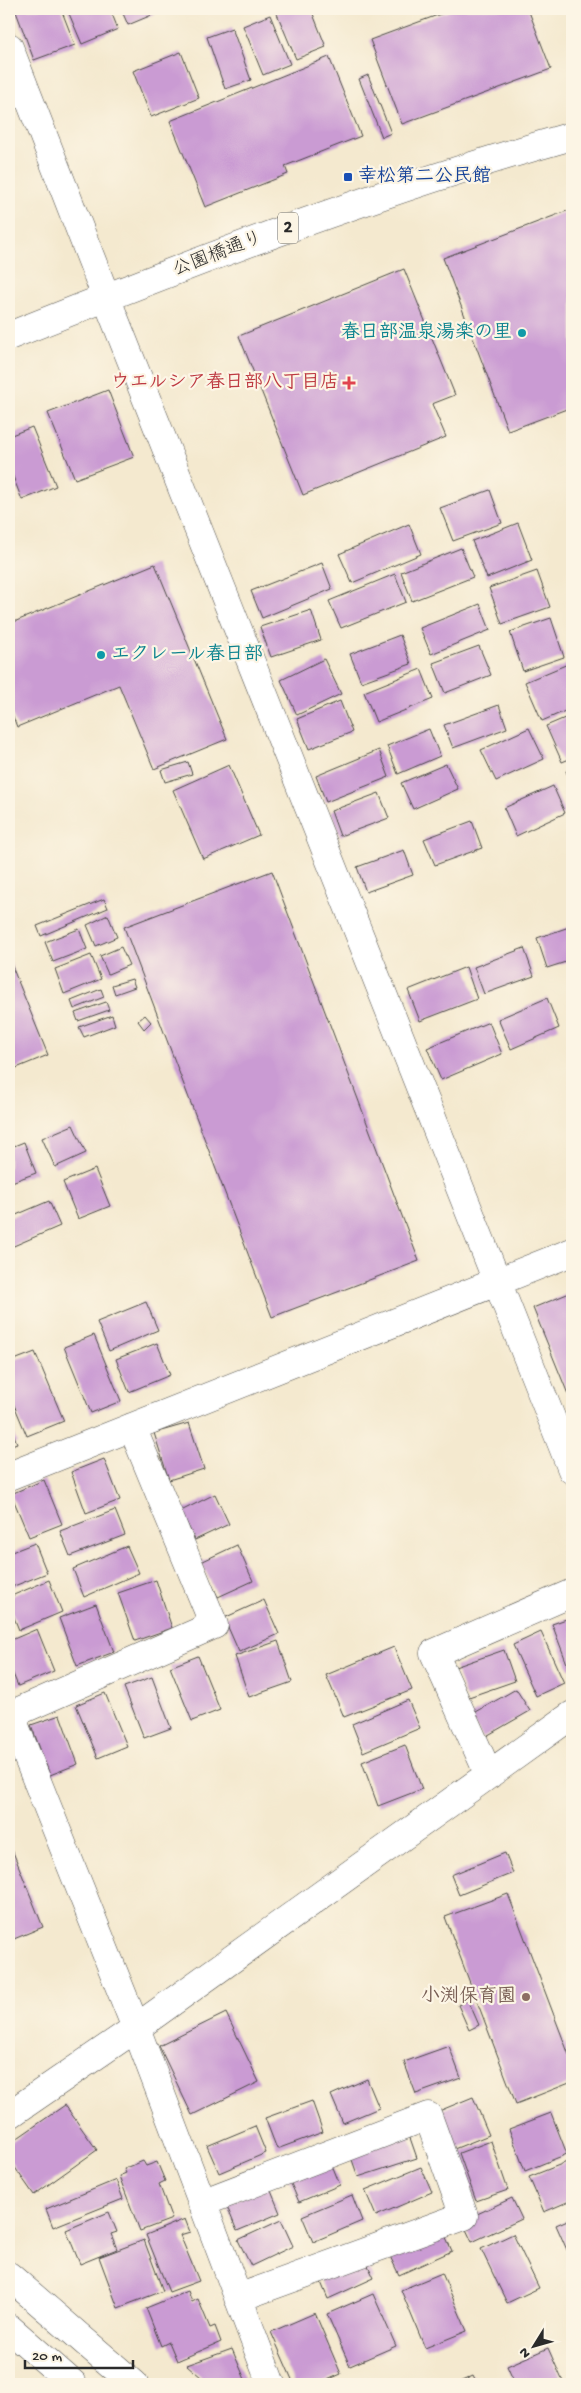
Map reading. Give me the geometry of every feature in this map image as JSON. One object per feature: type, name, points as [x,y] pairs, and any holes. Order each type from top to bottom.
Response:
[{"type":"main road","points":[[9,47],[106,297],[572,1470]]},
{"type":"main road","name":"公園橋通り","points":[[9,336],[317,217],[516,152],[572,136]]},
{"type":"main road","points":[[9,1476],[572,1252]]},
{"type":"main road","points":[[132,1427],[214,1625],[9,1713],[136,2028],[271,2384]]},
{"type":"main road","points":[[489,1774],[434,1653],[572,1593]]},
{"type":"main road","points":[[9,2115],[136,2028],[572,1715]]},
{"type":"main road","points":[[202,2202],[428,2116],[464,2216],[238,2298]]},
{"type":"main road","points":[[9,2276],[134,2384]]},
{"type":"main road","points":[[9,2328],[73,2384]]},
{"type":"building","points":[[15,9],[61,9],[75,45],[34,60]]},
{"type":"building","points":[[67,9],[110,9],[118,29],[82,44]]},
{"type":"building","points":[[121,9],[158,9],[159,12],[128,25]]},
{"type":"building","points":[[275,9],[311,9],[326,47],[296,59]]},
{"type":"building","points":[[454,9],[528,9],[551,69],[402,124],[370,40]]},
{"type":"building","points":[[270,15],[290,64],[263,75],[243,26]]},
{"type":"building","points":[[232,28],[251,80],[225,89],[207,37]]},
{"type":"building","points":[[181,52],[199,98],[151,117],[133,71]]},
{"type":"building","points":[[329,57],[361,136],[285,166],[288,174],[205,207],[170,121]]},
{"type":"building","points":[[368,75],[391,133],[382,137],[359,79]]},
{"type":"building","points":[[9,105],[13,116],[9,118]]},
{"type":"building","name":"春日部温泉湯楽の里","points":[[572,209],[572,407],[508,431],[443,258]]},
{"type":"building","points":[[404,269],[455,395],[432,404],[446,437],[303,495],[239,336]]},
{"type":"building","points":[[108,390],[134,457],[75,479],[48,413]]},
{"type":"building","points":[[32,427],[56,486],[22,500],[9,466],[9,436]]},
{"type":"building","points":[[490,490],[502,523],[453,541],[440,508]]},
{"type":"building","points":[[518,523],[532,560],[487,578],[472,541]]},
{"type":"building","points":[[409,524],[421,554],[352,583],[339,554]]},
{"type":"building","points":[[461,548],[473,577],[412,601],[401,572]]},
{"type":"building","points":[[322,563],[332,589],[262,618],[251,591]]},
{"type":"building","name":"エクレール春日部","points":[[155,564],[227,739],[154,769],[119,685],[17,727],[9,706],[9,624]]},
{"type":"building","points":[[537,571],[550,607],[502,624],[489,588]]},
{"type":"building","points":[[395,574],[406,602],[341,628],[329,601]]},
{"type":"building","points":[[480,604],[490,630],[431,654],[420,628]]},
{"type":"building","points":[[311,610],[321,640],[271,657],[260,627]]},
{"type":"building","points":[[551,618],[564,657],[523,671],[510,632]]},
{"type":"building","points":[[400,635],[411,664],[361,682],[350,654]]},
{"type":"building","points":[[479,646],[491,675],[445,693],[433,663]]},
{"type":"building","points":[[324,659],[341,694],[297,715],[281,680]]},
{"type":"building","points":[[568,664],[572,674],[572,708],[542,721],[525,682]]},
{"type":"building","points":[[421,669],[433,699],[376,722],[364,692]]},
{"type":"building","points":[[340,701],[352,732],[309,749],[297,719]]},
{"type":"building","points":[[499,705],[507,728],[453,748],[444,725]]},
{"type":"building","points":[[572,715],[572,758],[562,762],[546,726]]},
{"type":"building","points":[[529,728],[544,759],[496,781],[481,750]]},
{"type":"building","points":[[429,729],[440,756],[398,774],[387,746]]},
{"type":"building","points":[[379,750],[389,777],[326,802],[316,776]]},
{"type":"building","points":[[188,762],[192,774],[165,782],[161,770]]},
{"type":"building","points":[[446,764],[458,789],[413,809],[401,783]]},
{"type":"building","points":[[229,765],[259,835],[203,859],[173,790]]},
{"type":"building","points":[[572,769],[572,786],[566,771]]},
{"type":"building","points":[[553,786],[565,813],[516,836],[504,808]]},
{"type":"building","points":[[379,793],[389,818],[340,836],[331,811]]},
{"type":"building","points":[[472,821],[482,848],[435,865],[424,839]]},
{"type":"building","points":[[404,850],[413,875],[366,892],[357,867]]},
{"type":"building","points":[[272,871],[419,1261],[272,1317],[124,927]]},
{"type":"building","points":[[104,899],[108,908],[41,936],[37,926]]},
{"type":"building","points":[[108,915],[117,937],[96,946],[87,925]]},
{"type":"building","points":[[572,926],[572,960],[547,968],[537,938]]},
{"type":"building","points":[[79,929],[87,949],[53,962],[45,942]]},
{"type":"building","points":[[121,947],[129,965],[108,974],[100,956]]},
{"type":"building","points":[[524,948],[534,976],[484,994],[474,967]]},
{"type":"building","points":[[91,955],[101,979],[64,994],[55,969]]},
{"type":"building","points":[[9,959],[48,1055],[9,1071]]},
{"type":"building","points":[[466,967],[477,999],[420,1021],[408,990]]},
{"type":"building","points":[[132,979],[135,987],[115,994],[112,985]]},
{"type":"building","points":[[101,989],[104,997],[74,1009],[71,1001]]},
{"type":"building","points":[[547,998],[559,1028],[511,1049],[498,1019]]},
{"type":"building","points":[[106,1002],[109,1010],[78,1021],[75,1013]]},
{"type":"building","points":[[112,1015],[115,1025],[84,1037],[79,1027]]},
{"type":"building","points":[[145,1015],[151,1022],[144,1029],[138,1021]]},
{"type":"building","points":[[489,1022],[502,1054],[441,1080],[427,1048]]},
{"type":"building","points":[[73,1125],[86,1153],[55,1167],[42,1138]]},
{"type":"building","points":[[24,1142],[36,1173],[9,1183],[9,1148]]},
{"type":"building","points":[[95,1169],[110,1206],[78,1219],[63,1182]]},
{"type":"building","points":[[49,1201],[60,1226],[9,1248],[9,1218]]},
{"type":"building","points":[[572,1292],[572,1404],[533,1308]]},
{"type":"building","points":[[146,1302],[158,1330],[109,1351],[97,1322]]},
{"type":"building","points":[[94,1335],[121,1401],[91,1413],[64,1347]]},
{"type":"building","points":[[157,1343],[170,1375],[129,1392],[116,1359]]},
{"type":"building","points":[[35,1352],[64,1421],[27,1436],[9,1393],[9,1362]]},
{"type":"building","points":[[9,1423],[17,1443],[9,1446]]},
{"type":"building","points":[[189,1423],[204,1469],[169,1480],[154,1433]]},
{"type":"building","points":[[104,1459],[120,1500],[86,1513],[71,1472]]},
{"type":"building","points":[[44,1480],[62,1524],[29,1537],[11,1494]]},
{"type":"building","points":[[215,1494],[229,1524],[195,1540],[181,1511]]},
{"type":"building","points":[[115,1510],[125,1535],[70,1556],[60,1531]]},
{"type":"building","points":[[35,1543],[47,1573],[9,1588],[9,1553]]},
{"type":"building","points":[[237,1545],[253,1581],[218,1597],[201,1562]]},
{"type":"building","points":[[127,1546],[139,1573],[84,1597],[73,1569]]},
{"type":"building","points":[[49,1580],[62,1612],[19,1630],[9,1605],[9,1597]]},
{"type":"building","points":[[156,1580],[172,1628],[135,1641],[118,1593]]},
{"type":"building","points":[[264,1600],[279,1634],[239,1652],[224,1618]]},
{"type":"building","points":[[96,1604],[114,1652],[77,1666],[59,1618]]},
{"type":"building","points":[[572,1617],[572,1668],[569,1669],[552,1624]]},
{"type":"building","points":[[37,1629],[54,1671],[18,1686],[9,1664],[9,1641]]},
{"type":"building","points":[[541,1632],[564,1683],[536,1696],[513,1645]]},
{"type":"building","points":[[278,1641],[292,1682],[249,1697],[235,1656]]},
{"type":"building","points":[[394,1647],[412,1690],[344,1717],[326,1675]]},
{"type":"building","points":[[504,1650],[515,1681],[466,1698],[455,1667]]},
{"type":"building","points":[[198,1656],[220,1710],[192,1721],[170,1667]]},
{"type":"building","points":[[152,1677],[171,1728],[144,1738],[124,1687]]},
{"type":"building","points":[[516,1689],[530,1711],[483,1738],[469,1716]]},
{"type":"building","points":[[105,1693],[127,1746],[98,1758],[76,1705]]},
{"type":"building","points":[[408,1700],[420,1728],[363,1752],[352,1724]]},
{"type":"building","points":[[60,1715],[78,1764],[50,1775],[31,1725]]},
{"type":"building","points":[[405,1745],[422,1789],[378,1806],[362,1762]]},
{"type":"building","points":[[9,1842],[43,1927],[9,1941]]},
{"type":"building","points":[[505,1853],[513,1873],[459,1895],[451,1875]]},
{"type":"building","points":[[508,1894],[572,2063],[572,2082],[516,2104],[445,1917]]},
{"type":"building","points":[[468,2000],[479,2025],[469,2030],[458,2005]]},
{"type":"building","points":[[226,2013],[259,2082],[192,2115],[159,2046]]},
{"type":"building","points":[[449,2046],[461,2078],[416,2094],[404,2062]]},
{"type":"building","points":[[367,2079],[379,2108],[343,2123],[331,2095]]},
{"type":"building","points":[[473,2097],[489,2135],[454,2149],[439,2111]]},
{"type":"building","points":[[312,2101],[323,2132],[277,2149],[265,2118]]},
{"type":"building","points":[[65,2105],[97,2150],[34,2195],[9,2159],[9,2144]]},
{"type":"building","points":[[551,2113],[567,2154],[525,2171],[509,2129]]},
{"type":"building","points":[[255,2126],[266,2153],[219,2173],[207,2146]]},
{"type":"building","points":[[409,2135],[417,2158],[358,2177],[350,2154]]},
{"type":"building","points":[[491,2141],[508,2190],[476,2201],[459,2153]]},
{"type":"building","points":[[330,2160],[340,2185],[299,2202],[288,2177]]},
{"type":"building","points":[[572,2160],[572,2200],[544,2212],[529,2177]]},
{"type":"building","points":[[143,2161],[146,2166],[157,2162],[165,2181],[159,2184],[172,2219],[140,2231],[119,2176],[126,2173],[124,2169]]},
{"type":"building","points":[[421,2167],[432,2192],[376,2216],[365,2190]]},
{"type":"building","points":[[116,2180],[123,2199],[53,2227],[46,2209]]},
{"type":"building","points":[[269,2186],[280,2213],[237,2231],[226,2204]]},
{"type":"building","points":[[352,2195],[362,2221],[313,2242],[302,2216]]},
{"type":"building","points":[[512,2198],[522,2219],[472,2242],[462,2221]]},
{"type":"building","points":[[109,2212],[117,2232],[111,2234],[117,2249],[80,2264],[66,2230]]},
{"type":"building","points":[[572,2218],[572,2258],[571,2259],[556,2225]]},
{"type":"building","points":[[185,2219],[190,2232],[180,2235],[199,2281],[169,2292],[146,2235]]},
{"type":"building","points":[[281,2220],[293,2246],[251,2266],[238,2240]]},
{"type":"building","points":[[441,2226],[452,2251],[399,2275],[387,2250]]},
{"type":"building","points":[[513,2234],[539,2288],[507,2303],[481,2249]]},
{"type":"building","points":[[144,2240],[163,2291],[118,2308],[99,2257]]},
{"type":"building","points":[[363,2255],[374,2278],[328,2299],[318,2275]]},
{"type":"building","points":[[442,2273],[467,2331],[425,2348],[401,2290]]},
{"type":"building","points":[[188,2291],[192,2302],[198,2299],[210,2328],[215,2326],[221,2342],[177,2361],[169,2342],[161,2346],[146,2308]]},
{"type":"building","points":[[373,2294],[396,2346],[350,2366],[327,2314]]},
{"type":"building","points":[[315,2313],[341,2374],[318,2384],[294,2384],[271,2332]]},
{"type":"building","points":[[548,2348],[564,2384],[515,2384],[507,2366]]},
{"type":"building","points":[[232,2349],[247,2384],[209,2384],[187,2365]]},
{"type":"building","points":[[473,2376],[477,2384],[455,2384]]},
{"type":"place","name":"幸松第二公民館","points":[[348,177]]},
{"type":"place","name":"春日部温泉湯楽の里","points":[[522,333]]},
{"type":"place","name":"ウエルシア春日部八丁目店","points":[[349,383]]},
{"type":"place","name":"エクレール春日部","points":[[101,655]]},
{"type":"place","name":"小渕保育園","points":[[526,1997]]}]
